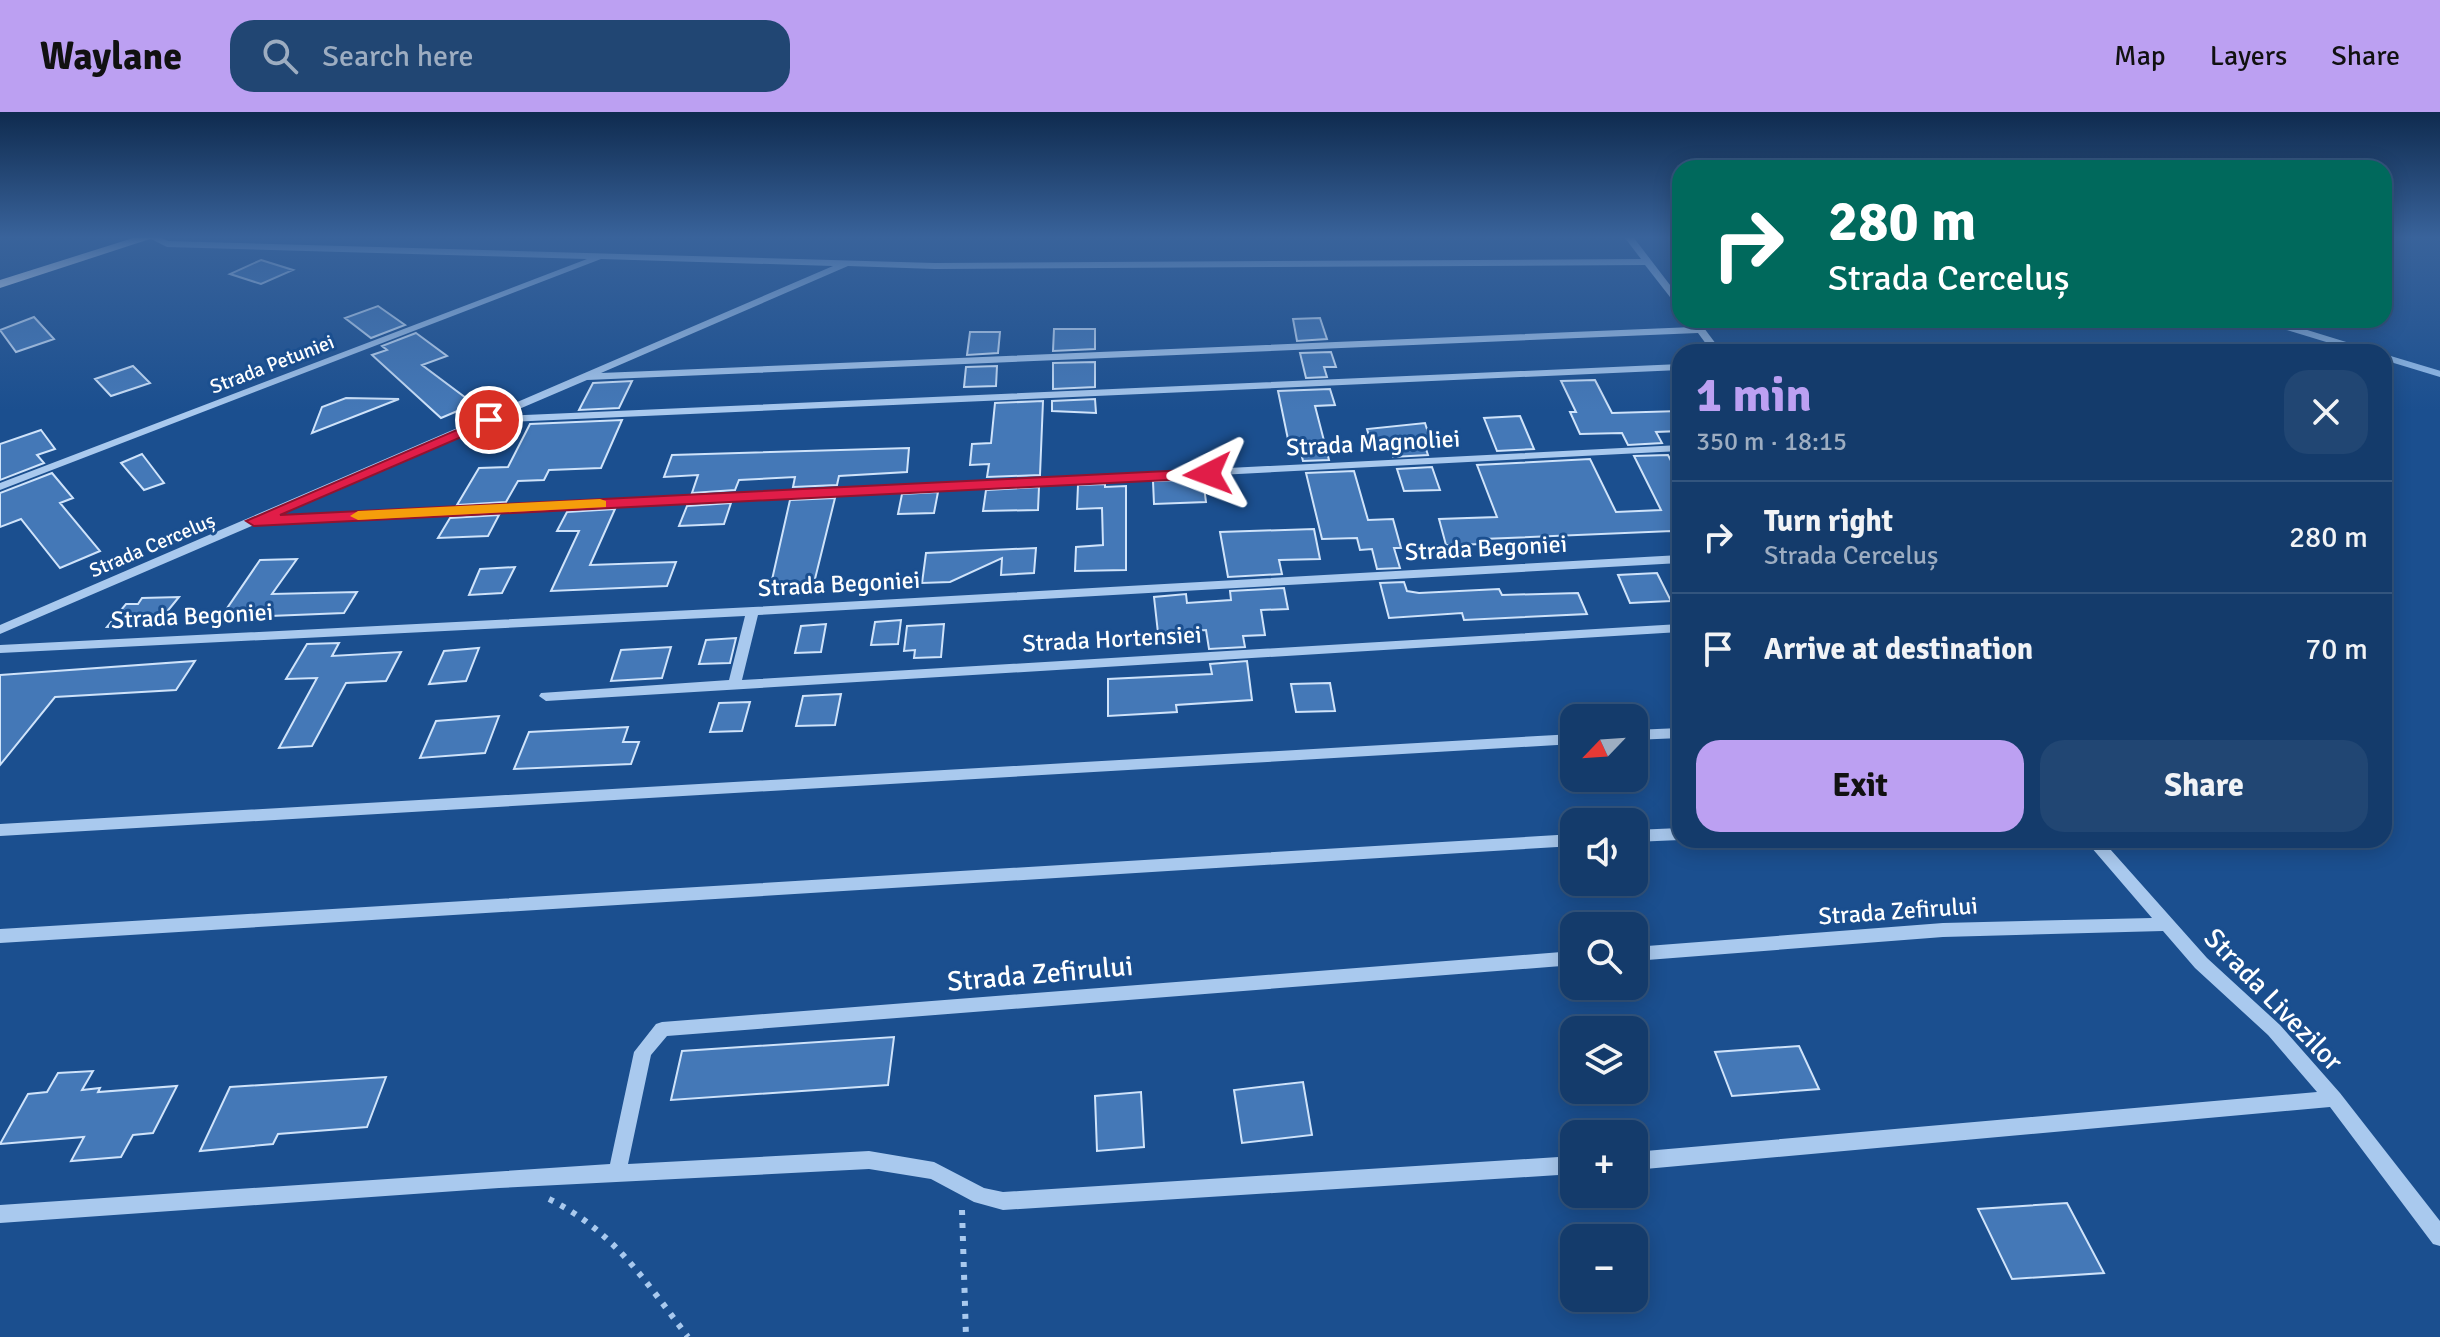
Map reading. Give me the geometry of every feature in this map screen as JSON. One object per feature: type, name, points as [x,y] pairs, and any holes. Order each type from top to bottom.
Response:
[{"type":"street","name":"Strada Petuniei","points":[[0,487],[500,295]]},
{"type":"street","name":"Strada Cerceluș","points":[[0,630],[780,295]]},
{"type":"street","points":[[588,377],[1700,330],[1711,344]]},
{"type":"street","points":[[489,420],[1672,367]]},
{"type":"street","name":"Strada Magnoliei","points":[[254,521],[1672,448]]},
{"type":"street","name":"Strada Begoniei","points":[[0,649],[1672,559]]},
{"type":"street","points":[[735,682],[753,611]]},
{"type":"street","name":"Strada Hortensiei","points":[[546,696],[735,682],[1672,628]]},
{"type":"street","points":[[1648,734],[1672,733]]},
{"type":"street","points":[[0,830],[1560,740]]},
{"type":"street","points":[[1648,835],[1672,834]]},
{"type":"street","points":[[0,936],[1560,841]]},
{"type":"street","name":"Strada Livezilor","points":[[2100,848],[2201,963],[2274,1030],[2334,1099],[2440,1237]]},
{"type":"street","name":"Strada Zefirului","points":[[1648,953],[1943,930],[2167,924]]},
{"type":"street","name":"Strada Zefirului","points":[[617,1173],[643,1052],[662,1029],[1560,959]]},
{"type":"street","points":[[1648,1160],[2334,1099]]},
{"type":"street","points":[[0,1214],[617,1173],[869,1160],[934,1171],[960,1186],[1003,1201],[1058,1200],[1560,1166]]},
{"type":"path","points":[[960,1186],[966,1337]]},
{"type":"path","points":[[543,1196],[581,1215],[626,1256],[688,1337]]},
{"type":"building","points":[[378,306],[405,325],[371,338],[345,318]]},
{"type":"building","points":[[34,317],[54,339],[16,352],[0,330]]},
{"type":"building","points":[[1320,318],[1327,339],[1297,341],[1293,319]]},
{"type":"building","points":[[1054,329],[1095,329],[1095,349],[1053,351]]},
{"type":"building","points":[[970,332],[1000,332],[998,353],[967,355]]},
{"type":"building","points":[[416,333],[447,356],[422,365],[474,404],[441,418],[372,355],[387,350],[382,346]]},
{"type":"building","points":[[1331,352],[1336,367],[1324,367],[1327,377],[1306,378],[1300,353]]},
{"type":"building","points":[[1095,362],[1095,387],[1053,389],[1053,363]]},
{"type":"building","points":[[133,366],[150,383],[111,396],[95,379]]},
{"type":"building","points":[[997,366],[996,386],[964,387],[966,367]]},
{"type":"building","points":[[1595,380],[1612,413],[1672,411],[1672,431],[1656,432],[1662,443],[1628,445],[1622,433],[1580,434],[1570,412],[1576,412],[1561,381]]},
{"type":"building","points":[[632,381],[619,408],[579,410],[593,383]]},
{"type":"building","points":[[1330,389],[1335,405],[1315,406],[1329,460],[1303,461],[1300,449],[1290,449],[1278,391]]},
{"type":"building","points":[[346,398],[399,399],[312,433],[322,407]]},
{"type":"building","points":[[1095,399],[1096,413],[1052,411],[1052,401]]},
{"type":"building","points":[[1043,401],[1040,475],[987,477],[989,464],[970,465],[972,444],[991,443],[995,403]]},
{"type":"building","points":[[1520,416],[1534,449],[1497,451],[1484,418]]},
{"type":"building","points":[[622,420],[601,468],[549,470],[544,480],[518,481],[506,502],[457,505],[479,468],[508,467],[530,424]]},
{"type":"building","points":[[1425,423],[1432,445],[1425,446],[1428,455],[1393,457],[1391,449],[1373,450],[1367,429]]},
{"type":"building","points":[[41,430],[55,449],[37,455],[44,463],[0,480],[0,444]]},
{"type":"building","points":[[909,448],[907,472],[839,476],[837,485],[793,487],[795,477],[739,480],[735,490],[692,493],[698,475],[664,477],[672,455]]},
{"type":"building","points":[[142,454],[164,483],[144,490],[121,463]]},
{"type":"building","points":[[1668,455],[1672,463],[1672,531],[1484,539],[1486,544],[1446,545],[1439,519],[1497,517],[1477,465],[1590,459],[1616,512],[1661,510],[1634,456]]},
{"type":"building","points":[[1432,467],[1440,490],[1404,491],[1397,469]]},
{"type":"building","points":[[1354,471],[1368,520],[1393,519],[1401,548],[1394,548],[1400,568],[1377,569],[1372,549],[1360,550],[1357,538],[1322,539],[1306,473]]},
{"type":"building","points":[[52,473],[73,498],[60,503],[100,551],[60,568],[21,519],[0,527],[0,493]]},
{"type":"building","points":[[1203,479],[1206,502],[1154,504],[1153,481]]},
{"type":"building","points":[[1105,484],[1105,487],[1126,486],[1126,570],[1075,571],[1076,547],[1103,545],[1102,508],[1077,509],[1078,485]]},
{"type":"building","points":[[1039,487],[1038,510],[983,511],[986,490]]},
{"type":"building","points":[[938,492],[934,513],[898,514],[902,494]]},
{"type":"building","points":[[835,498],[812,591],[769,593],[790,500]]},
{"type":"building","points":[[731,503],[724,524],[679,526],[687,506]]},
{"type":"building","points":[[615,509],[590,565],[676,562],[667,586],[551,591],[579,531],[557,531],[567,512]]},
{"type":"building","points":[[499,515],[488,536],[438,538],[450,518]]},
{"type":"building","points":[[1314,529],[1320,559],[1279,560],[1282,574],[1228,577],[1220,532]]},
{"type":"building","points":[[1036,548],[1034,573],[1001,575],[1002,558],[950,582],[922,583],[926,553]]},
{"type":"building","points":[[297,559],[272,594],[357,592],[344,613],[270,616],[267,620],[217,623],[260,560]]},
{"type":"building","points":[[515,567],[502,593],[469,595],[480,569]]},
{"type":"building","points":[[1657,573],[1671,601],[1630,603],[1618,575]]},
{"type":"building","points":[[1404,582],[1407,591],[1419,593],[1499,589],[1502,595],[1578,593],[1587,614],[1464,620],[1462,613],[1389,618],[1380,583]]},
{"type":"building","points":[[1284,588],[1288,609],[1261,610],[1265,635],[1243,636],[1245,647],[1209,649],[1206,630],[1158,633],[1154,597],[1186,594],[1187,603],[1231,600],[1230,591]]},
{"type":"building","points":[[179,597],[156,625],[107,627],[126,604],[138,604],[142,598]]},
{"type":"building","points":[[901,620],[898,644],[871,645],[875,622]]},
{"type":"building","points":[[826,624],[821,652],[795,653],[801,626]]},
{"type":"building","points":[[944,624],[941,657],[914,658],[915,650],[904,651],[907,626]]},
{"type":"building","points":[[736,638],[730,663],[699,664],[706,640]]},
{"type":"building","points":[[339,643],[332,656],[401,652],[386,681],[346,683],[312,746],[279,748],[317,678],[286,679],[307,644]]},
{"type":"building","points":[[671,647],[662,678],[611,681],[621,650]]},
{"type":"building","points":[[479,648],[466,681],[429,684],[444,651]]},
{"type":"building","points":[[195,661],[176,690],[55,697],[0,765],[0,675]]},
{"type":"building","points":[[1247,661],[1252,700],[1176,705],[1177,712],[1108,716],[1108,679],[1212,674],[1210,664]]},
{"type":"building","points":[[1330,683],[1335,711],[1296,712],[1291,684]]},
{"type":"building","points":[[841,694],[835,725],[796,726],[803,696]]},
{"type":"building","points":[[750,702],[742,731],[710,732],[719,703]]},
{"type":"building","points":[[499,716],[485,753],[420,758],[436,721]]},
{"type":"building","points":[[628,727],[623,742],[639,742],[631,764],[514,769],[529,732]]},
{"type":"building","points":[[894,1037],[888,1085],[671,1100],[682,1051]]},
{"type":"building","points":[[1799,1046],[1819,1089],[1732,1096],[1715,1052]]},
{"type":"building","points":[[93,1071],[82,1090],[100,1088],[98,1092],[177,1086],[153,1133],[133,1135],[121,1157],[71,1161],[84,1137],[0,1144],[28,1094],[47,1092],[58,1073]]},
{"type":"building","points":[[386,1077],[367,1127],[278,1134],[273,1144],[200,1151],[230,1087]]},
{"type":"building","points":[[1303,1082],[1312,1135],[1242,1143],[1234,1090]]},
{"type":"building","points":[[1141,1092],[1144,1147],[1097,1151],[1095,1096]]},
{"type":"building","points":[[2067,1203],[2104,1273],[2012,1279],[1978,1209]]},
{"type":"waterway","points":[[2290,328],[2343,344]]},
{"type":"waterway","points":[[2392,359],[2440,374]]},
{"type":"slow traffic","points":[[358,516],[600,504]]},
{"type":"route","points":[[489,420],[254,521],[1208,474]]}]
